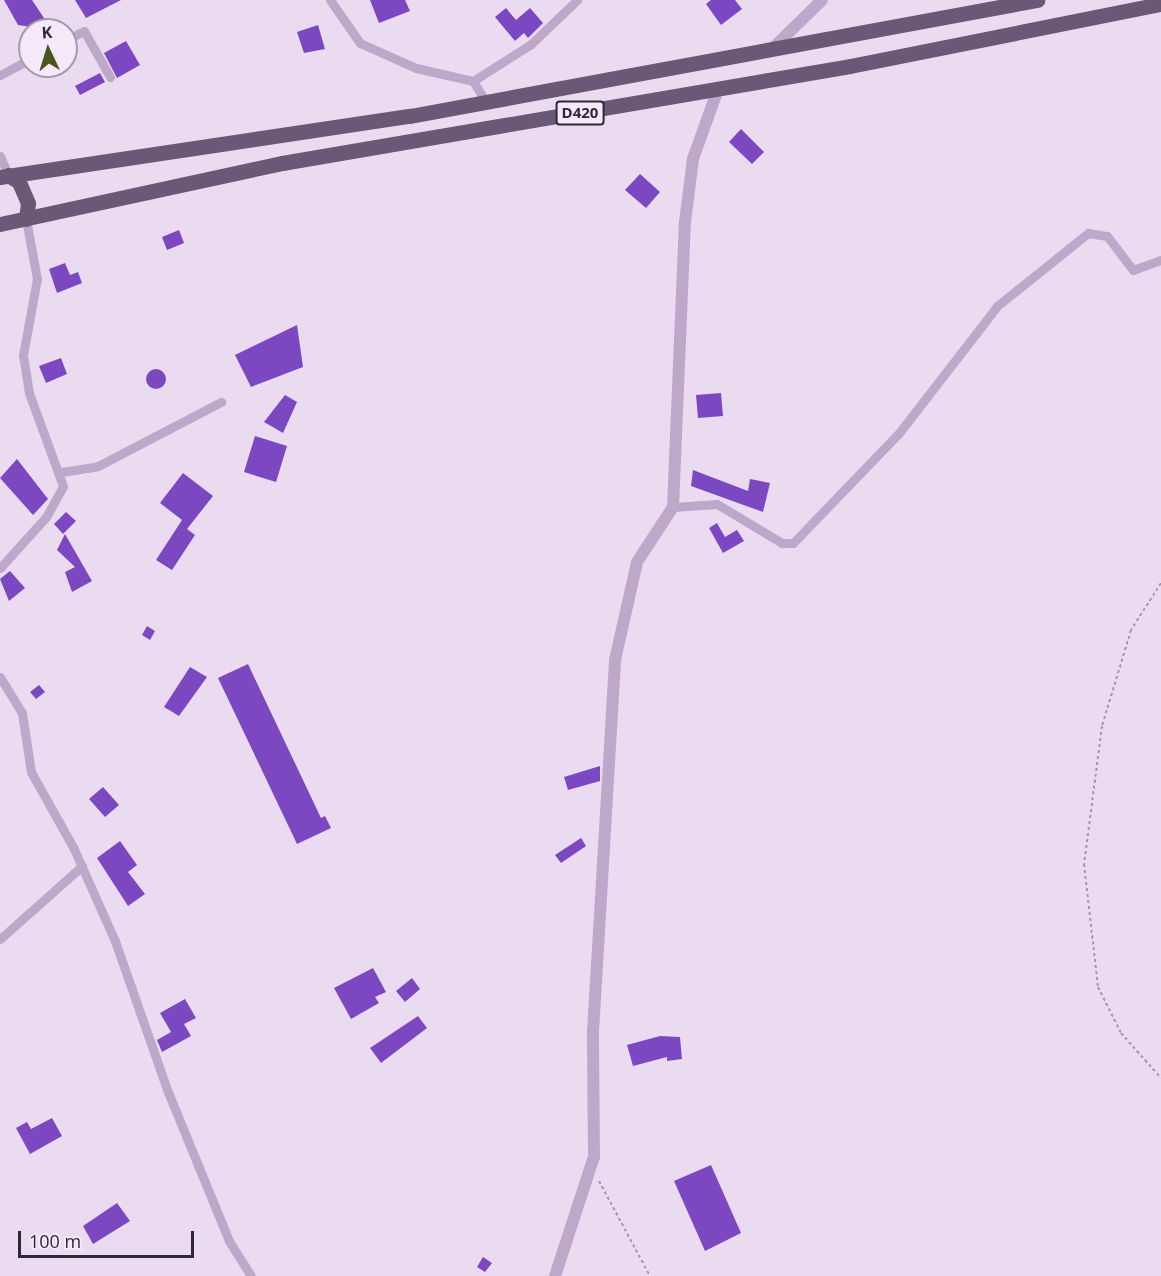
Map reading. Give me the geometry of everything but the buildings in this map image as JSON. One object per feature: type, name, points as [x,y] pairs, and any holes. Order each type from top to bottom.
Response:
[{"type":"main road","name":"D420","points":[[4,176],[486,102],[1037,0]]},
{"type":"main road","name":"D420","points":[[0,224],[282,163],[718,89],[1161,4]]},
{"type":"main road","points":[[4,176],[20,182],[28,203],[26,219]]},
{"type":"street","points":[[330,0],[360,43],[416,68],[473,81],[531,44],[577,0]]},
{"type":"street","points":[[771,50],[822,0]]},
{"type":"street","points":[[78,34],[84,31],[110,77]]},
{"type":"street","points":[[0,75],[18,65]]},
{"type":"street","points":[[473,81],[486,102]]},
{"type":"street","points":[[555,1276],[594,1157],[593,1032],[615,660],[638,562],[673,507],[685,222],[693,159],[718,89]]},
{"type":"street","points":[[0,156],[4,176]]},
{"type":"street","points":[[0,568],[46,517],[63,486],[62,472],[28,393],[23,355],[37,279],[26,219]]},
{"type":"street","points":[[673,507],[717,504],[782,543],[793,543],[899,433],[997,306],[1088,233],[1107,236],[1133,270],[1161,260]]},
{"type":"street","points":[[62,472],[98,466],[221,402]]},
{"type":"street","points":[[0,677],[22,713],[31,772],[82,866],[229,1241],[251,1276]]},
{"type":"street","points":[[0,939],[82,866]]},
{"type":"path","points":[[1161,583],[1131,630],[1105,717],[1084,864],[1098,987],[1121,1033],[1161,1078]]},
{"type":"path","points":[[598,1178],[650,1276]]}]
